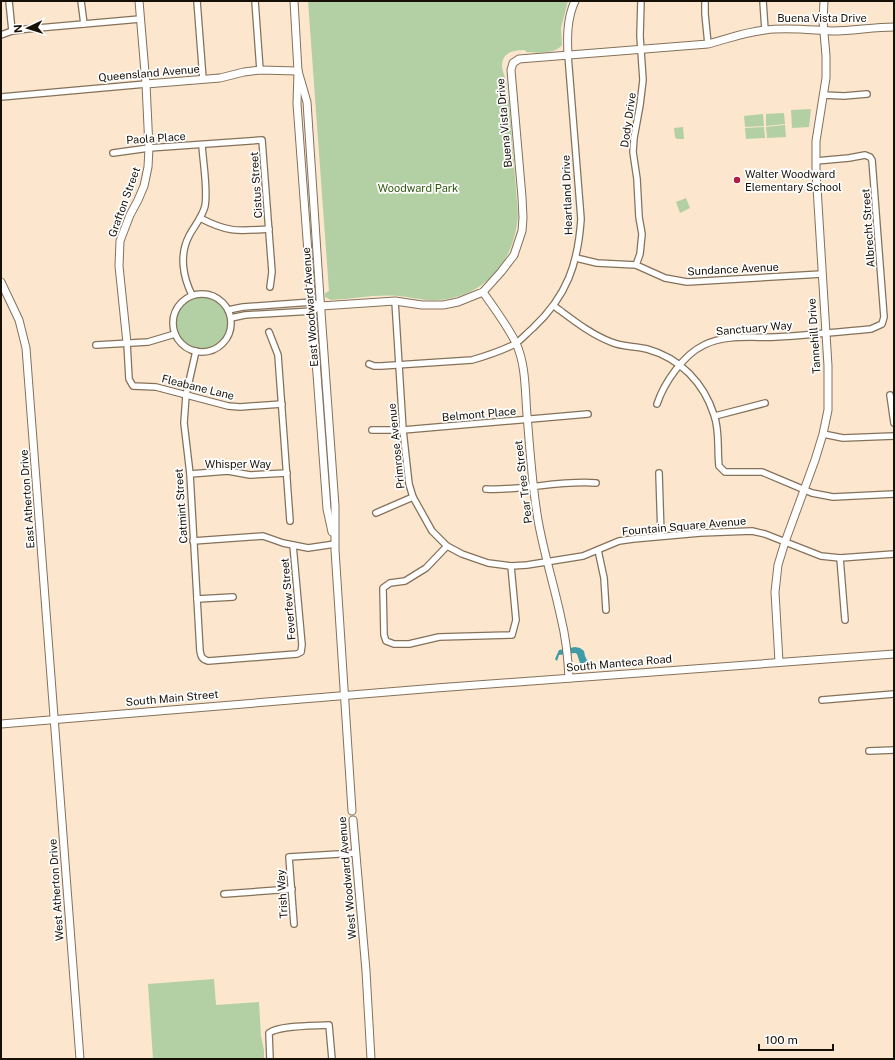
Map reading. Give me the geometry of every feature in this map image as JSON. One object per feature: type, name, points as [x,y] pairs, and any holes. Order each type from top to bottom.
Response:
[{"type":"street","points":[[9,1],[12,31]]},
{"type":"street","points":[[81,1],[84,24]]},
{"type":"street","name":"Grafton Street","points":[[133,386],[129,379],[119,253],[120,240],[144,186],[148,167],[149,148],[146,84],[139,1]]},
{"type":"street","points":[[197,1],[203,79]]},
{"type":"street","points":[[255,1],[260,70]]},
{"type":"street","name":"East Woodward Avenue","points":[[294,1],[298,71],[297,104],[303,195],[327,509],[335,544]]},
{"type":"street","name":"Heartland Drive","points":[[369,364],[374,366],[472,360],[485,357],[516,343],[554,306],[566,286],[576,258],[580,238],[581,219],[568,55],[568,27],[570,14],[575,1]]},
{"type":"street","name":"Dody Drive","points":[[636,265],[640,254],[642,234],[633,152],[643,80],[640,49],[641,1]]},
{"type":"street","points":[[705,1],[704,14],[708,44]]},
{"type":"street","points":[[763,1],[765,30]]},
{"type":"street","name":"Tannehill Drive","points":[[779,662],[775,586],[778,565],[784,542],[824,434],[828,410],[828,385],[816,161],[816,141],[823,95],[826,56],[824,1]]},
{"type":"street","points":[[1,35],[12,31],[140,19]]},
{"type":"street","name":"Buena Vista Drive","points":[[320,306],[395,301],[422,305],[443,305],[462,301],[483,292],[510,261],[522,231],[522,197],[511,70],[513,64],[519,59],[708,44],[747,33],[784,28],[865,30],[894,27]]},
{"type":"street","name":"Queensland Avenue","points":[[1,97],[220,78],[260,70],[298,71]]},
{"type":"street","name":"East Woodward Avenue","points":[[298,71],[307,102],[320,306],[336,506],[335,544],[345,696]]},
{"type":"street","points":[[823,95],[844,96],[867,94]]},
{"type":"street","name":"Paola Place","points":[[113,153],[149,148],[262,140]]},
{"type":"street","name":"Cistus Street","points":[[262,140],[272,272],[270,287]]},
{"type":"street","points":[[192,295],[186,282],[183,258],[188,237],[200,218],[205,206],[202,145]]},
{"type":"street","name":"Albrecht Street","points":[[816,161],[865,155],[870,157],[873,164],[883,298]]},
{"type":"street","points":[[200,218],[216,226],[232,230],[269,229]]},
{"type":"street","name":"Sundance Avenue","points":[[576,258],[597,263],[636,265],[665,278],[687,282],[822,274]]},
{"type":"street","name":"East Atherton Drive","points":[[1,282],[19,320],[26,348],[55,719]]},
{"type":"street","name":"Pear Tree Street","points":[[483,292],[516,343],[523,370],[533,487],[546,562],[562,619],[568,656],[569,678]]},
{"type":"street","points":[[208,294],[216,297],[227,306],[228,310],[231,318],[231,330],[224,343],[212,350],[207,352],[196,351],[184,346],[175,334],[173,323],[176,310],[181,303],[192,295],[208,294]]},
{"type":"street","name":"Sanctuary Way","points":[[657,404],[662,390],[680,365],[696,349],[713,341],[725,338],[776,337],[871,329],[881,326],[882,324],[884,317],[883,298]]},
{"type":"street","name":"Primrose Avenue","points":[[395,301],[403,430],[409,484],[413,497],[432,531],[447,546],[462,554],[488,563],[511,566],[546,562]]},
{"type":"street","points":[[228,310],[243,306],[312,302],[320,306],[313,311],[246,315],[231,318]]},
{"type":"street","points":[[554,306],[593,333],[610,342],[618,345],[647,349],[672,359],[680,365],[699,385],[715,416],[719,466],[725,472],[762,472],[812,493],[833,497],[894,494]]},
{"type":"street","points":[[269,332],[278,355],[290,521]]},
{"type":"street","points":[[96,345],[148,342],[175,334]]},
{"type":"street","name":"Catmint Street","points":[[196,351],[186,395],[184,423],[190,474],[200,651],[203,660]]},
{"type":"street","name":"Fleabane Lane","points":[[133,386],[156,387],[228,406],[240,407],[282,404]]},
{"type":"street","points":[[890,395],[894,423]]},
{"type":"street","points":[[715,416],[765,403]]},
{"type":"street","name":"Belmont Place","points":[[372,430],[403,430],[588,414]]},
{"type":"street","points":[[824,434],[843,438],[894,436]]},
{"type":"street","name":"Whisper Way","points":[[190,474],[228,471],[250,475],[286,473]]},
{"type":"street","points":[[659,473],[661,536]]},
{"type":"street","points":[[486,489],[510,490],[578,481],[596,483]]},
{"type":"street","points":[[376,513],[413,497]]},
{"type":"street","name":"Fountain Square Avenue","points":[[546,562],[583,556],[619,541],[661,536],[752,531],[765,534],[821,556],[840,558],[894,554]]},
{"type":"street","points":[[194,541],[263,536],[282,543],[308,548],[335,544]]},
{"type":"street","name":"Feverfew Street","points":[[203,660],[208,661],[290,655],[301,652],[302,645],[293,545]]},
{"type":"street","points":[[447,546],[426,568],[405,581],[390,583],[383,588],[384,635],[386,641],[394,644],[409,644],[439,638],[512,635],[516,620],[511,566]]},
{"type":"street","points":[[598,550],[604,578],[606,610]]},
{"type":"street","points":[[840,558],[845,620]]},
{"type":"street","points":[[197,600],[233,597]]},
{"type":"street","name":"South Manteca Road","points":[[345,696],[894,654]]},
{"type":"street","points":[[822,700],[894,694]]},
{"type":"street","name":"South Main Street","points":[[1,724],[345,696]]},
{"type":"street","name":"West Woodward Avenue","points":[[345,696],[352,810],[366,971],[371,1059]]},
{"type":"street","name":"West Atherton Drive","points":[[55,719],[80,1059]]},
{"type":"street","points":[[869,751],[894,750]]},
{"type":"street","name":"Trish Way","points":[[294,924],[289,857],[356,853]]},
{"type":"street","points":[[224,894],[292,889]]},
{"type":"street","points":[[270,1059],[269,1033],[274,1030],[282,1028],[329,1025],[332,1059]]},
{"type":"green space","name":"Woodward Park","points":[[308,1],[568,1],[561,28],[562,45],[559,48],[551,51],[535,53],[526,52],[525,50],[513,51],[504,58],[502,68],[506,79],[507,100],[509,100],[518,215],[516,232],[504,261],[494,274],[483,284],[470,292],[455,297],[438,300],[403,296],[373,296],[331,300],[325,297],[325,293],[329,291]]},
{"type":"green space","points":[[811,109],[809,127],[792,128],[791,110]]},
{"type":"green space","points":[[784,113],[785,124],[766,126],[766,114]]},
{"type":"green space","points":[[763,114],[764,126],[745,127],[744,116]]},
{"type":"green space","points":[[785,125],[786,137],[767,138],[766,127]]},
{"type":"green space","points":[[683,127],[684,139],[677,139],[675,137],[674,128]]},
{"type":"green space","points":[[764,127],[765,138],[746,139],[745,128]]},
{"type":"green space","points":[[686,198],[690,208],[680,213],[676,202]]},
{"type":"green space","points":[[202,295],[212,297],[221,303],[227,312],[229,322],[227,332],[221,341],[212,347],[202,349],[192,347],[183,341],[177,332],[175,322],[177,312],[183,303],[192,297]]},
{"type":"green space","points":[[214,979],[216,1005],[259,1002],[264,1059],[153,1059],[148,984]]},
{"type":"water","points":[[575,647],[584,651],[588,662],[585,664],[580,663],[577,654],[575,653],[559,655],[557,661],[555,659],[559,650]]},
{"type":"place","name":"Walter Woodward Elementary School","points":[[737,180]]}]
